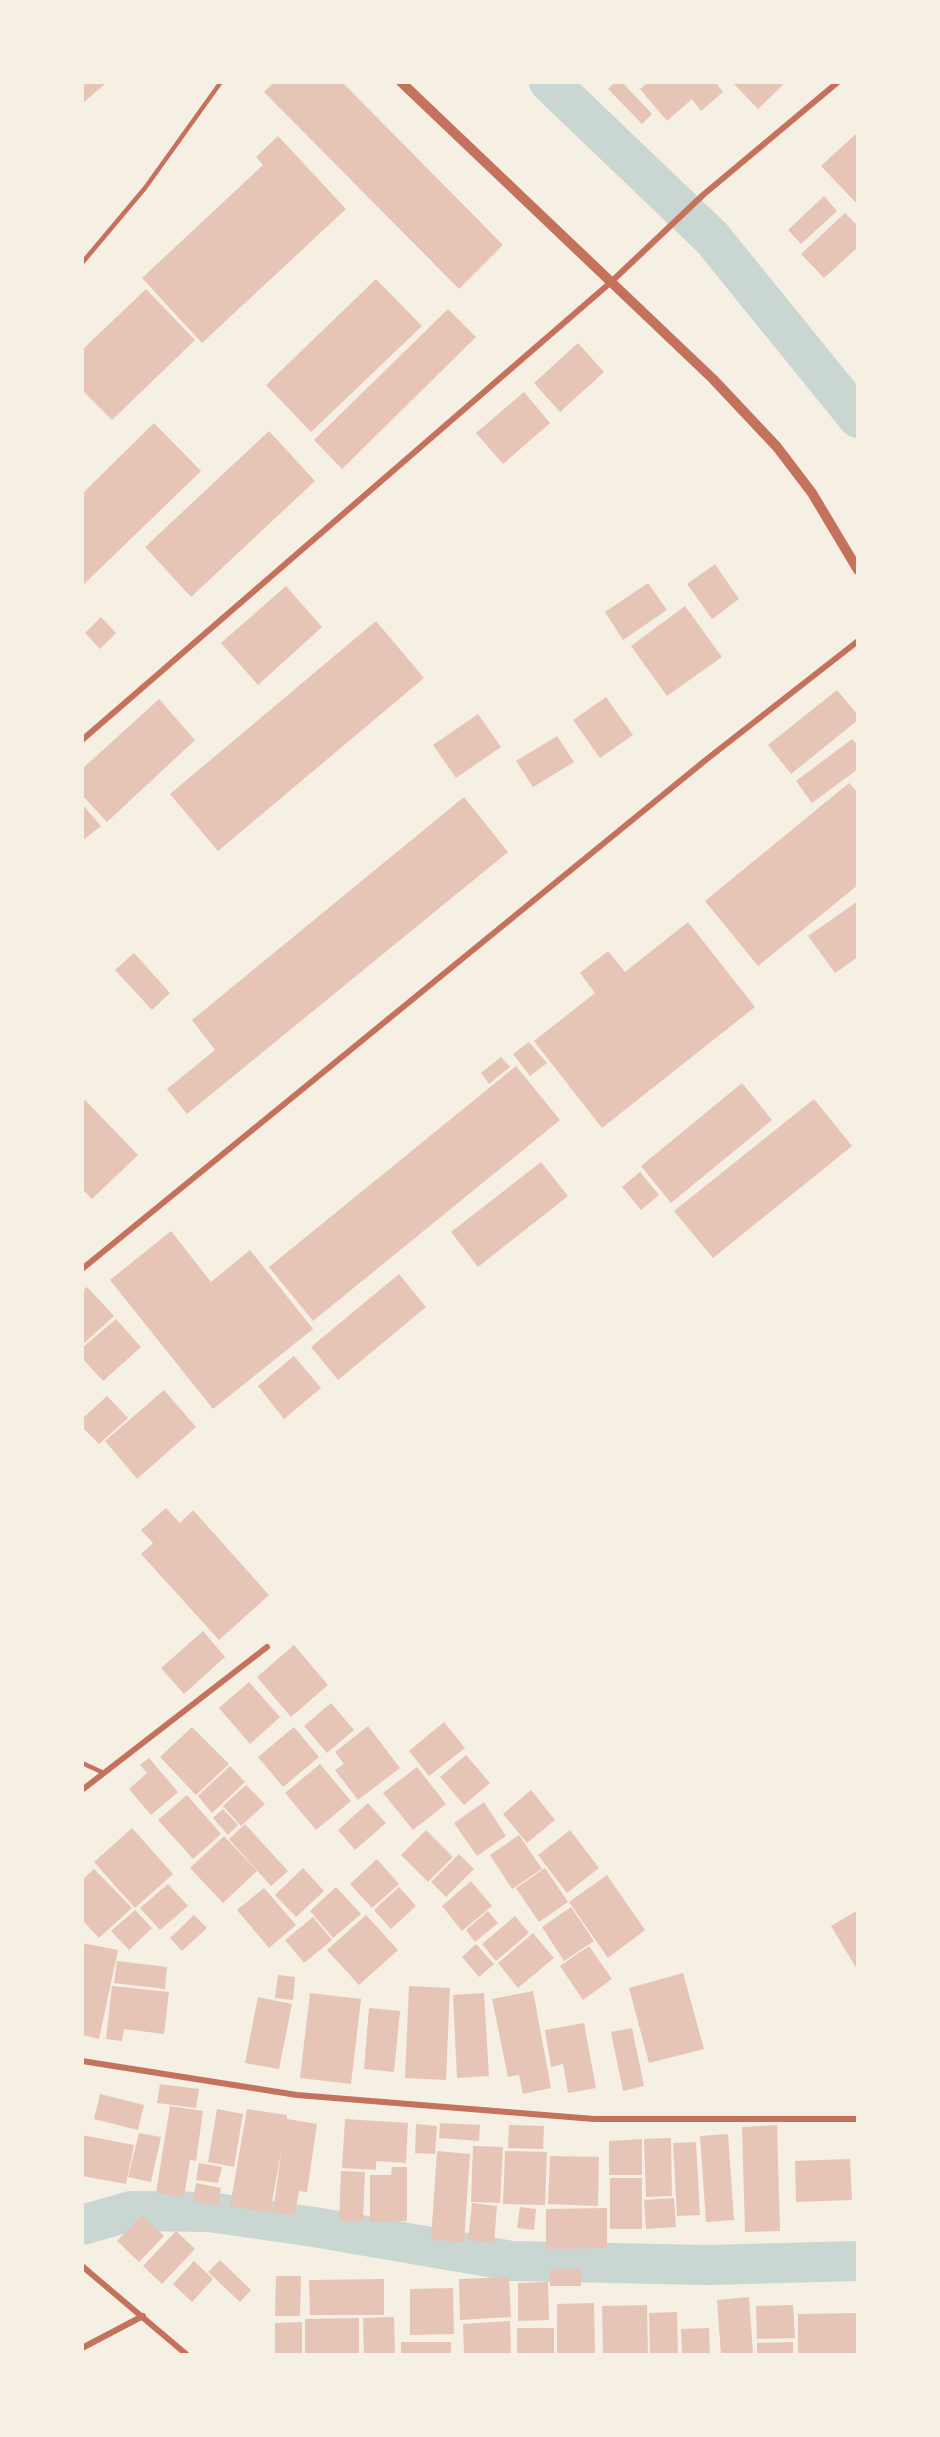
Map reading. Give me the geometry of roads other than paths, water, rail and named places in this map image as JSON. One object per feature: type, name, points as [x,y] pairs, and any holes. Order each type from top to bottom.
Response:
[{"type":"street","points":[[401,82],[713,379],[777,447],[812,493],[858,570]]},
{"type":"street","points":[[82,740],[610,283],[703,195],[838,82]]},
{"type":"street","points":[[82,1269],[707,759],[858,641]]},
{"type":"street","points":[[82,1790],[267,1647]]},
{"type":"street","points":[[82,2061],[297,2095],[594,2119],[858,2119]]},
{"type":"street","points":[[82,2266],[186,2355]]},
{"type":"street","points":[[82,2348],[143,2316]]},
{"type":"lane","points":[[82,263],[145,188],[222,82]]},
{"type":"lane","points":[[82,1763],[104,1773]]},
{"type":"waterway","points":[[549,82],[712,238],[858,418]]},
{"type":"waterway","points":[[82,2225],[131,2211],[209,2212],[314,2227],[512,2261],[708,2265],[858,2261]]}]
